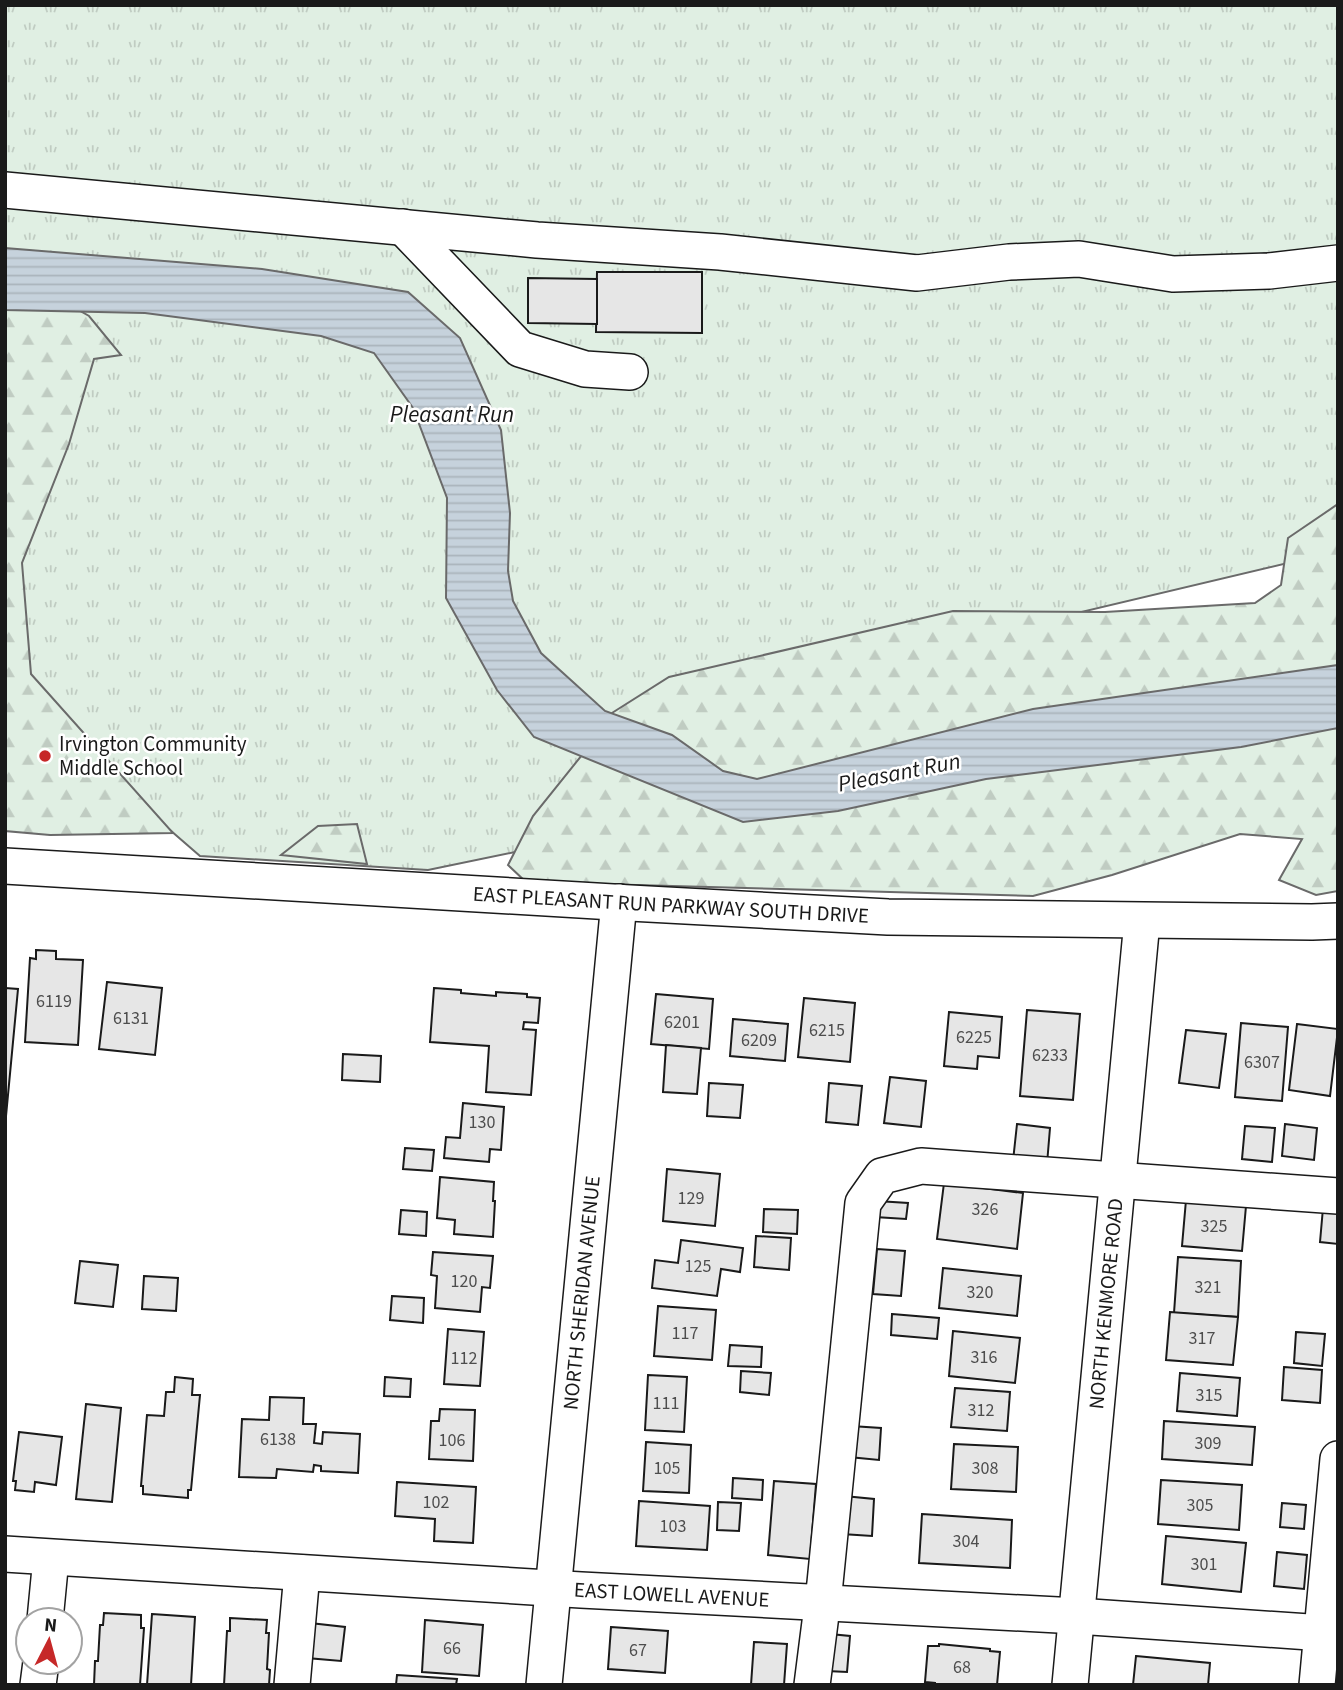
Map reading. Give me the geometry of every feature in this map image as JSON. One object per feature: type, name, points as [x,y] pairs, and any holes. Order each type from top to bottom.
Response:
[{"type":"street","points":[[5,190],[537,240],[720,252],[917,273],[1009,262],[1079,260],[1173,274],[1269,271],[1338,263]]},
{"type":"street","points":[[403,227],[520,349],[585,369],[630,372]]},
{"type":"street","name":"EAST PLEASANT RUN PARKWAY SOUTH DRIVE","points":[[5,866],[888,917],[1338,921]]},
{"type":"street","name":"NORTH SHERIDAN AVENUE","points":[[544,1685],[619,902]]},
{"type":"street","name":"NORTH KENMORE ROAD","points":[[1070,1685],[1142,921]]},
{"type":"street","points":[[812,1685],[823,1603],[863,1203],[882,1176],[921,1166],[1338,1196]]},
{"type":"street","points":[[1317,1685],[1330,1634],[1338,1460]]},
{"type":"street","name":"EAST LOWELL AVENUE","points":[[5,1554],[554,1588],[1077,1616],[1330,1634]]},
{"type":"street","points":[[46,1606],[51,1558]]},
{"type":"street","points":[[292,1685],[302,1573]]},
{"type":"green space","points":[[5,5],[1338,5],[1338,551],[875,661],[573,840],[428,870],[200,856],[5,687]]},
{"type":"green space","points":[[5,298],[66,303],[89,316],[121,355],[94,359],[69,444],[22,563],[31,674],[173,833],[50,835],[5,831]]},
{"type":"green space","points":[[1338,504],[1338,673],[762,789],[604,718],[669,677],[953,611],[1105,612],[1255,603],[1281,585],[1288,538]]},
{"type":"green space","points":[[1338,727],[1338,891],[1316,895],[1279,880],[1302,839],[1240,834],[1112,875],[1033,896],[526,882],[508,865],[533,816],[586,750],[655,776],[899,784]]},
{"type":"green space","points":[[357,824],[367,864],[281,855],[318,826]]},
{"type":"water","name":"Pleasant Run","points":[[5,248],[262,269],[408,292],[460,338],[501,430],[510,513],[508,571],[513,601],[541,653],[605,711],[672,735],[723,771],[757,779],[1033,709],[1338,665],[1338,728],[1241,747],[986,779],[838,811],[743,822],[534,737],[497,690],[446,598],[447,498],[413,408],[374,353],[321,336],[145,313],[5,310]]},
{"type":"building","points":[[597,272],[702,272],[702,333],[596,332]]},
{"type":"building","points":[[528,278],[597,279],[597,324],[528,323]]},
{"type":"building","points":[[36,950],[56,951],[56,959],[83,960],[78,1045],[25,1042],[30,958],[36,959]]},
{"type":"building","points":[[107,982],[162,988],[155,1055],[99,1049]]},
{"type":"building","points":[[5,988],[18,989],[6,1116],[5,1116]]},
{"type":"building","points":[[434,988],[496,996],[496,992],[527,994],[527,997],[540,998],[538,1023],[524,1022],[523,1029],[536,1030],[531,1095],[486,1092],[489,1046],[430,1042]]},
{"type":"building","points":[[656,994],[713,999],[709,1049],[651,1044]]},
{"type":"building","points":[[804,998],[855,1003],[850,1062],[798,1057]]},
{"type":"building","points":[[1027,1010],[1080,1014],[1073,1100],[1020,1096]]},
{"type":"building","points":[[949,1012],[1002,1017],[999,1058],[978,1056],[977,1069],[944,1066]]},
{"type":"building","points":[[733,1019],[788,1024],[785,1061],[730,1056]]},
{"type":"building","points":[[1241,1023],[1288,1027],[1282,1101],[1235,1097]]},
{"type":"building","points":[[1297,1024],[1338,1029],[1330,1096],[1289,1090]]},
{"type":"building","points":[[1186,1030],[1226,1034],[1219,1088],[1179,1083]]},
{"type":"building","points":[[666,1045],[701,1048],[697,1094],[663,1092]]},
{"type":"building","points":[[343,1054],[381,1056],[380,1082],[342,1080]]},
{"type":"building","points":[[890,1077],[926,1081],[921,1127],[884,1123]]},
{"type":"building","points":[[709,1083],[743,1085],[740,1118],[707,1116]]},
{"type":"building","points":[[829,1083],[862,1086],[858,1125],[826,1122]]},
{"type":"building","points":[[463,1103],[504,1107],[501,1150],[490,1149],[489,1162],[444,1158],[446,1137],[460,1138]]},
{"type":"building","points":[[1017,1124],[1050,1128],[1047,1164],[1013,1161]]},
{"type":"building","points":[[1285,1124],[1317,1128],[1314,1160],[1282,1156]]},
{"type":"building","points":[[1245,1126],[1275,1128],[1272,1162],[1242,1159]]},
{"type":"building","points":[[405,1148],[434,1150],[432,1171],[403,1169]]},
{"type":"building","points":[[667,1169],[720,1174],[715,1226],[663,1221]]},
{"type":"building","points":[[440,1177],[494,1182],[493,1237],[454,1234],[455,1220],[437,1218]]},
{"type":"building","points":[[944,1183],[1023,1193],[1017,1249],[937,1239]]},
{"type":"building","points":[[1186,1200],[1246,1206],[1242,1251],[1182,1246]]},
{"type":"building","points":[[877,1201],[908,1203],[906,1219],[875,1217]]},
{"type":"building","points":[[1323,1208],[1338,1209],[1338,1244],[1320,1242]]},
{"type":"building","points":[[764,1209],[798,1210],[797,1234],[763,1232]]},
{"type":"building","points":[[401,1210],[427,1212],[426,1236],[399,1234]]},
{"type":"building","points":[[756,1236],[791,1238],[789,1270],[754,1267]]},
{"type":"building","points":[[681,1240],[743,1248],[740,1272],[721,1269],[717,1296],[652,1288],[655,1260],[678,1263]]},
{"type":"building","points":[[877,1249],[905,1251],[901,1296],[873,1294]]},
{"type":"building","points":[[433,1252],[493,1256],[490,1288],[482,1287],[480,1312],[435,1308],[437,1276],[431,1275]]},
{"type":"building","points":[[1178,1257],[1241,1261],[1238,1317],[1174,1313]]},
{"type":"building","points":[[80,1261],[118,1265],[113,1307],[75,1303]]},
{"type":"building","points":[[943,1268],[1021,1276],[1017,1316],[939,1308]]},
{"type":"building","points":[[144,1276],[178,1278],[176,1311],[142,1309]]},
{"type":"building","points":[[392,1296],[424,1298],[423,1323],[390,1320]]},
{"type":"building","points":[[658,1306],[716,1310],[712,1360],[654,1356]]},
{"type":"building","points":[[1170,1312],[1238,1317],[1233,1365],[1166,1360]]},
{"type":"building","points":[[892,1314],[939,1318],[937,1339],[891,1335]]},
{"type":"building","points":[[448,1329],[484,1332],[480,1386],[444,1384]]},
{"type":"building","points":[[953,1331],[1020,1338],[1015,1383],[949,1376]]},
{"type":"building","points":[[1296,1332],[1325,1334],[1322,1366],[1294,1363]]},
{"type":"building","points":[[730,1345],[762,1347],[761,1367],[728,1366]]},
{"type":"building","points":[[1284,1367],[1322,1370],[1320,1403],[1282,1400]]},
{"type":"building","points":[[741,1371],[771,1373],[769,1395],[740,1392]]},
{"type":"building","points":[[1180,1373],[1240,1378],[1237,1416],[1177,1411]]},
{"type":"building","points":[[648,1375],[687,1377],[684,1432],[645,1430]]},
{"type":"building","points":[[175,1377],[193,1379],[192,1395],[200,1395],[188,1498],[143,1494],[141,1486],[147,1415],[164,1416],[166,1392],[174,1392]]},
{"type":"building","points":[[385,1377],[411,1379],[410,1397],[384,1396]]},
{"type":"building","points":[[955,1388],[1010,1392],[1007,1431],[951,1427]]},
{"type":"building","points":[[270,1397],[304,1398],[303,1424],[316,1424],[314,1443],[322,1444],[323,1432],[360,1434],[358,1473],[321,1471],[321,1466],[314,1465],[313,1472],[277,1469],[276,1478],[239,1477],[242,1419],[269,1420]]},
{"type":"building","points":[[86,1404],[121,1408],[112,1502],[76,1499]]},
{"type":"building","points":[[440,1409],[475,1410],[473,1461],[429,1459],[431,1421],[439,1421]]},
{"type":"building","points":[[1164,1421],[1255,1427],[1252,1465],[1162,1459]]},
{"type":"building","points":[[851,1426],[881,1428],[879,1460],[849,1457]]},
{"type":"building","points":[[19,1432],[62,1437],[56,1485],[35,1482],[34,1492],[15,1490],[16,1481],[13,1481]]},
{"type":"building","points":[[646,1442],[691,1445],[689,1493],[643,1491]]},
{"type":"building","points":[[954,1444],[1018,1447],[1016,1492],[951,1489]]},
{"type":"building","points":[[733,1478],[763,1480],[762,1500],[732,1498]]},
{"type":"building","points":[[1161,1480],[1242,1485],[1239,1530],[1158,1524]]},
{"type":"building","points":[[774,1481],[816,1484],[810,1559],[768,1555]]},
{"type":"building","points":[[397,1482],[476,1487],[473,1543],[434,1541],[435,1519],[395,1516]]},
{"type":"building","points":[[844,1496],[874,1499],[872,1536],[842,1534]]},
{"type":"building","points":[[639,1501],[710,1506],[707,1550],[636,1546]]},
{"type":"building","points":[[718,1502],[741,1503],[739,1531],[717,1530]]},
{"type":"building","points":[[1282,1503],[1306,1505],[1304,1529],[1280,1527]]},
{"type":"building","points":[[922,1514],[1012,1520],[1010,1568],[919,1563]]},
{"type":"building","points":[[1166,1536],[1246,1543],[1241,1592],[1162,1584]]},
{"type":"building","points":[[1277,1552],[1307,1555],[1304,1589],[1274,1586]]},
{"type":"building","points":[[104,1613],[141,1615],[141,1628],[144,1628],[140,1685],[94,1685],[100,1625],[103,1625]]},
{"type":"building","points":[[152,1614],[195,1617],[191,1685],[147,1685]]},
{"type":"building","points":[[230,1618],[267,1620],[269,1685],[224,1685]]},
{"type":"building","points":[[425,1620],[483,1625],[479,1676],[422,1672]]},
{"type":"building","points":[[310,1623],[345,1627],[341,1661],[307,1658]]},
{"type":"building","points":[[611,1627],[668,1631],[665,1673],[608,1669]]},
{"type":"building","points":[[830,1634],[850,1636],[847,1672],[827,1671]]},
{"type":"building","points":[[754,1642],[787,1644],[784,1685],[751,1685]]},
{"type":"building","points":[[939,1644],[1000,1652],[997,1685],[935,1685],[925,1682],[928,1646]]},
{"type":"building","points":[[1136,1656],[1210,1663],[1208,1685],[1133,1685]]},
{"type":"building","points":[[397,1675],[457,1679],[456,1685],[396,1685]]},
{"type":"place","name":"Irvington Community Middle School","points":[[45,756]]}]
